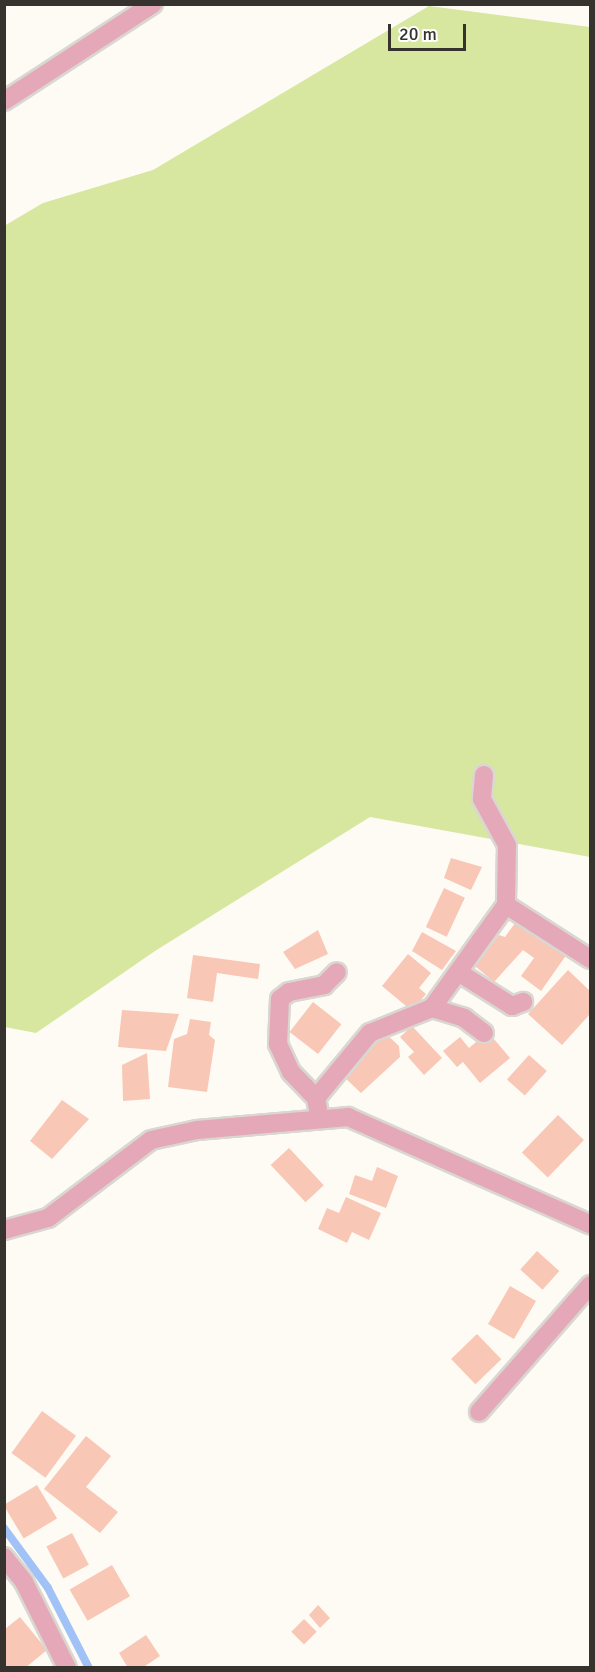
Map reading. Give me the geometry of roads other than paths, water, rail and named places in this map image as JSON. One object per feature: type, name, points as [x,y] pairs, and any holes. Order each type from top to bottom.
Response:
[{"type":"street","points":[[4,101],[153,4]]},
{"type":"street","points":[[316,1098],[370,1033],[432,1008],[506,905],[507,845],[482,799],[484,775]]},
{"type":"street","points":[[506,905],[591,959]]},
{"type":"street","points":[[320,1120],[316,1098],[291,1071],[278,1044],[280,999],[289,992],[324,985],[337,972]]},
{"type":"street","points":[[458,972],[513,1006],[523,1002]]},
{"type":"street","points":[[432,1008],[464,1018],[484,1033]]},
{"type":"street","points":[[4,1230],[48,1218],[151,1140],[197,1130],[348,1117],[591,1224]]},
{"type":"street","points":[[478,1412],[591,1285]]},
{"type":"street","points":[[4,1557],[24,1582],[67,1668]]},
{"type":"waterway","points":[[4,1528],[48,1588],[89,1668]]}]
